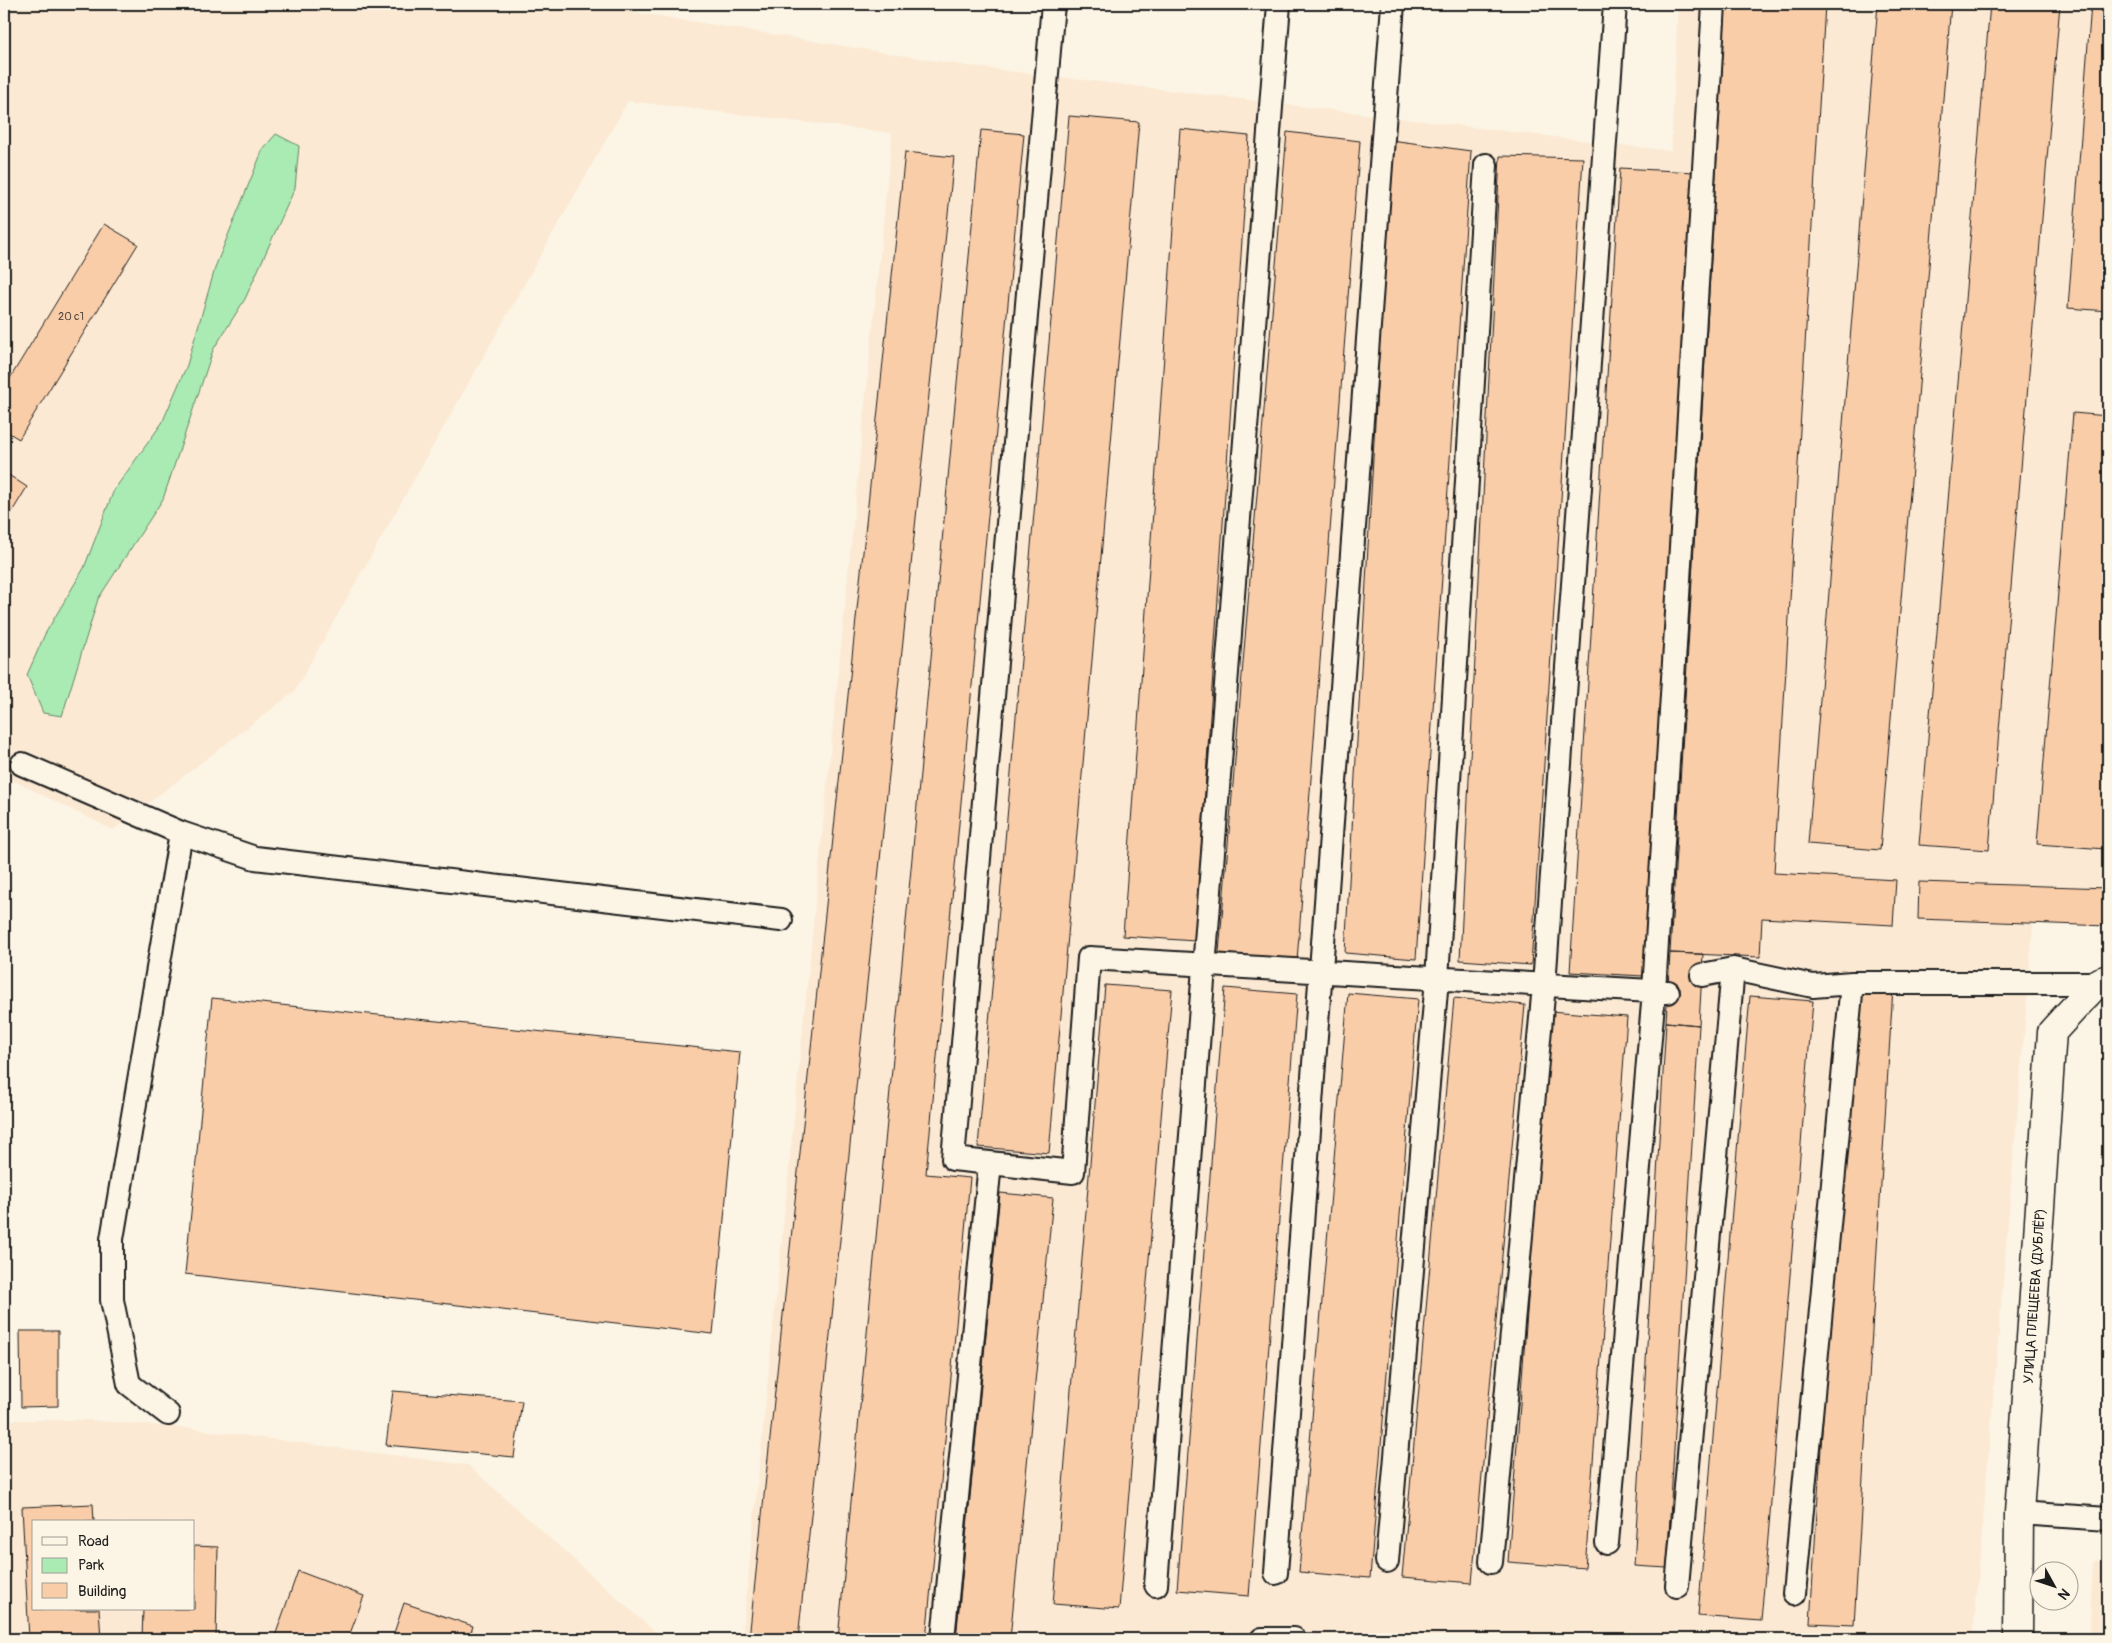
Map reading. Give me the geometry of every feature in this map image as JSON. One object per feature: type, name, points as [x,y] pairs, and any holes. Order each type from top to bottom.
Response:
[{"type":"street","name":"УЛИЦА ПЛЕЩЕЕВА (ДУБЛЁР)","points":[[2018,1639],[2019,1513],[2052,1032],[2103,981]]},
{"type":"lane","points":[[1054,4],[953,1159],[1073,1172],[1088,958],[1661,991]]},
{"type":"lane","points":[[1156,1586],[1206,966],[1279,4]]},
{"type":"lane","points":[[1276,1573],[1393,4]]},
{"type":"lane","points":[[1491,1562],[1544,985],[1615,4]]},
{"type":"lane","points":[[1607,1543],[1661,991],[1714,4]]},
{"type":"lane","points":[[1387,1561],[1437,979],[1486,165]]},
{"type":"lane","points":[[22,764],[181,833],[255,858],[781,920]]},
{"type":"lane","points":[[168,1414],[129,1384],[112,1300],[112,1239],[181,833]]},
{"type":"lane","points":[[1677,1586],[1733,969]]},
{"type":"lane","points":[[1702,975],[1733,969],[1813,986],[1852,983],[2103,981]]},
{"type":"lane","points":[[1794,1594],[1852,983]]},
{"type":"lane","points":[[943,1639],[990,1163]]},
{"type":"lane","points":[[2019,1513],[2108,1519]]},
{"type":"lane","points":[[1262,1639],[1294,1639]]},
{"type":"shaded area","points":[[4,4],[584,4],[968,66],[1671,151],[1678,4],[2108,4],[2108,902],[2035,904],[1973,1639],[742,1639],[892,133],[628,101],[294,692],[113,830],[4,776]]},
{"type":"shaded area","points":[[4,1420],[87,1420],[188,1428],[468,1465],[663,1639],[4,1639]]},
{"type":"shaded area","points":[[2093,1561],[2108,1562],[2108,1639],[2089,1639]]},
{"type":"green space","points":[[276,134],[299,146],[295,188],[245,299],[213,350],[163,499],[98,599],[62,716],[43,713],[27,675],[45,634],[84,568],[114,490],[162,423],[187,365],[216,265],[263,149]]},
{"type":"building","points":[[1726,4],[1825,4],[1774,873],[1896,880],[1893,925],[1762,918],[1760,957],[1670,953]]},
{"type":"building","points":[[1878,4],[1951,4],[1880,850],[1808,844]]},
{"type":"building","points":[[1990,4],[2060,4],[1989,850],[1919,845]]},
{"type":"building","points":[[2091,4],[2108,4],[2108,311],[2068,308]]},
{"type":"building","points":[[1069,116],[1139,122],[1049,1153],[978,1147]]},
{"type":"building","points":[[1180,129],[1249,136],[1195,941],[1123,936]]},
{"type":"building","points":[[981,130],[1024,134],[926,1174],[970,1178],[926,1639],[838,1639]]},
{"type":"building","points":[[1287,132],[1360,141],[1297,961],[1219,953]]},
{"type":"building","points":[[1391,140],[1471,151],[1416,959],[1345,953]]},
{"type":"building","points":[[905,152],[954,157],[798,1639],[749,1639]]},
{"type":"building","points":[[1500,156],[1583,158],[1531,965],[1460,960]]},
{"type":"building","points":[[1620,168],[1694,172],[1644,976],[1570,972]]},
{"type":"building","points":[[104,224],[138,244],[19,439],[4,430],[4,388]]},
{"type":"building","points":[[2073,413],[2108,416],[2108,827],[2106,849],[2037,844]]},
{"type":"building","points":[[4,472],[27,487],[4,525]]},
{"type":"building","points":[[1919,882],[2108,888],[2108,926],[1918,919]]},
{"type":"building","points":[[1670,953],[1703,954],[1699,1025],[1666,1022]]},
{"type":"building","points":[[1105,985],[1172,990],[1119,1609],[1053,1604]]},
{"type":"building","points":[[1850,985],[1893,988],[1854,1625],[1810,1623]]},
{"type":"building","points":[[1225,988],[1297,994],[1249,1596],[1177,1590]]},
{"type":"building","points":[[1348,993],[1418,999],[1370,1578],[1299,1572]]},
{"type":"building","points":[[1750,996],[1813,1001],[1761,1621],[1698,1616]]},
{"type":"building","points":[[212,998],[740,1052],[713,1334],[185,1274]]},
{"type":"building","points":[[1454,998],[1525,1005],[1472,1583],[1402,1577]]},
{"type":"building","points":[[1550,1011],[1627,1017],[1585,1568],[1508,1562]]},
{"type":"building","points":[[1666,1022],[1699,1025],[1667,1568],[1634,1566]]},
{"type":"building","points":[[1000,1193],[1053,1198],[1010,1639],[956,1639]]},
{"type":"building","points":[[20,1331],[58,1331],[58,1406],[21,1407]]},
{"type":"building","points":[[393,1391],[522,1401],[514,1457],[386,1445]]},
{"type":"building","points":[[93,1504],[94,1520],[32,1520],[32,1610],[99,1610],[101,1639],[29,1639],[22,1507]]},
{"type":"building","points":[[195,1546],[218,1547],[216,1639],[142,1639],[143,1610],[195,1610]]},
{"type":"building","points":[[298,1571],[364,1596],[348,1639],[274,1639]]},
{"type":"building","points":[[404,1603],[473,1626],[469,1639],[392,1639]]}]
